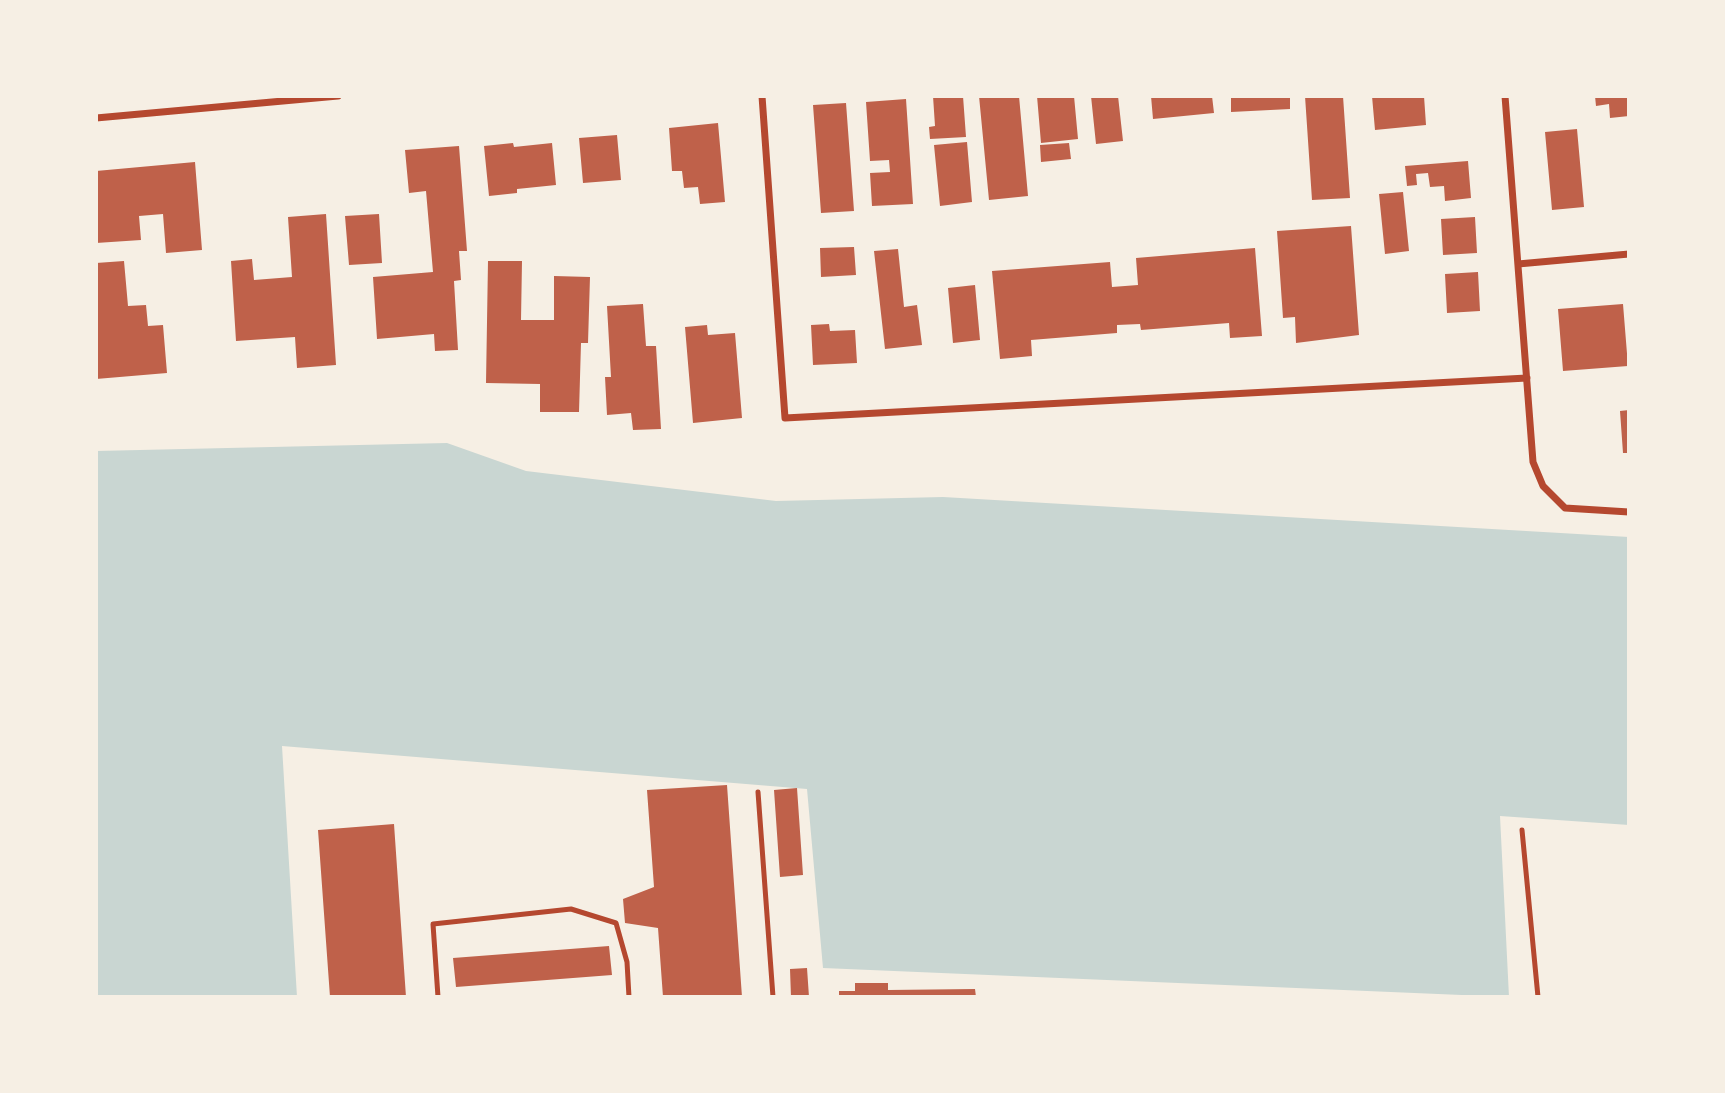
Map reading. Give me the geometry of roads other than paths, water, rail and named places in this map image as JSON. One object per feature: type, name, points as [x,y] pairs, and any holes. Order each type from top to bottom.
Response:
[{"type":"street","points":[[96,118],[338,96]]},
{"type":"street","points":[[762,96],[785,418],[1527,378]]},
{"type":"street","points":[[1505,96],[1533,462],[1543,486],[1565,508],[1629,512]]},
{"type":"street","points":[[1518,264],[1629,254]]},
{"type":"lane","points":[[758,792],[773,997]]},
{"type":"lane","points":[[1522,830],[1538,997]]},
{"type":"lane","points":[[439,997],[433,924],[571,909],[616,923],[627,962],[629,997]]}]
